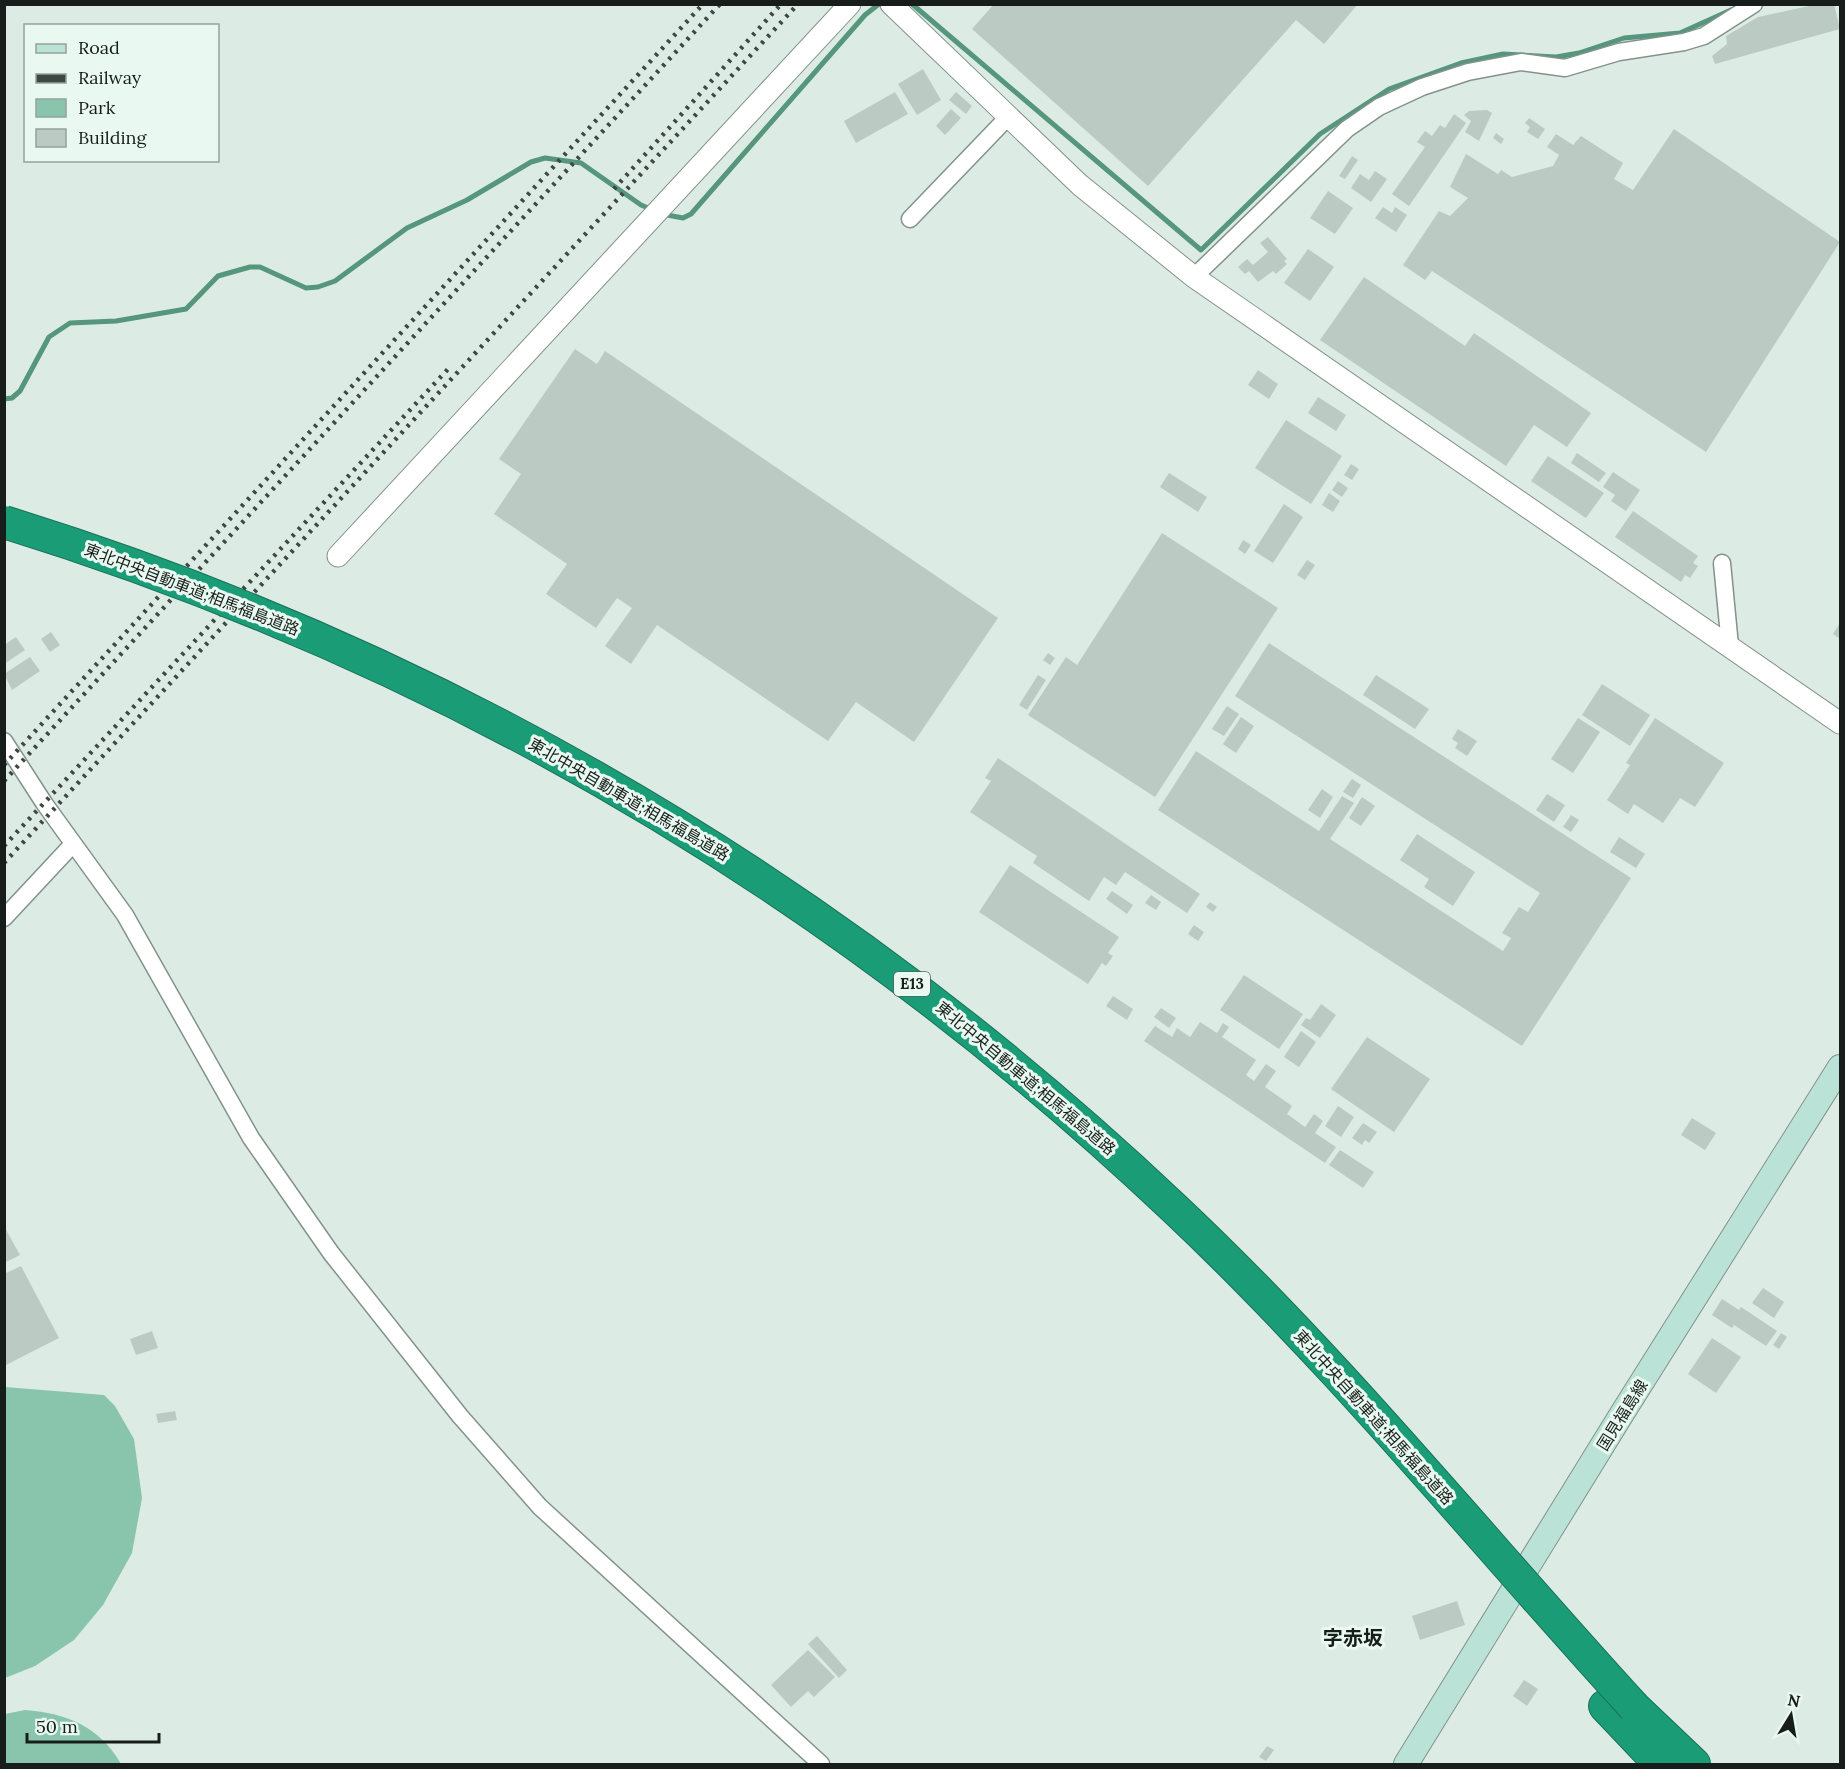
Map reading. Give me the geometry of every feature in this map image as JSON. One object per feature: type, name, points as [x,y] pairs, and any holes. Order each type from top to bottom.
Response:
[{"type":"highway","name":"東北中央自動車道;相馬福島道路","points":[[4,522],[95,550],[214,594],[333,643],[474,711],[617,788],[820,916],[964,1025],[1062,1106],[1176,1209],[1297,1330],[1619,1707],[1660,1764]]},
{"type":"highway","name":"東北中央自動車道;相馬福島道路","points":[[4,539],[152,588],[282,639],[476,729],[596,794],[730,876],[818,934],[935,1021],[1059,1125],[1182,1236],[1266,1324],[1530,1625],[1619,1707],[1689,1764]]},
{"type":"highway","points":[[1619,1707],[1646,1764]]},
{"type":"highway","points":[[1619,1707],[1694,1764]]},
{"type":"main road","name":"国見福島線","points":[[1406,1764],[1623,1412],[1840,1067]]},
{"type":"street","points":[[338,556],[850,4]]},
{"type":"street","points":[[891,4],[1080,184],[1194,277],[1840,723]]},
{"type":"street","points":[[1194,277],[1347,129],[1379,107],[1422,87],[1478,70],[1521,62],[1565,68],[1619,52],[1684,42],[1704,36],[1754,4]]},
{"type":"street","points":[[910,219],[1008,117]]},
{"type":"street","points":[[1722,563],[1730,646]]},
{"type":"street","points":[[4,741],[73,844],[125,915],[251,1138],[331,1253],[459,1416],[540,1507],[821,1764]]},
{"type":"street","points":[[4,918],[73,844]]},
{"type":"green space","points":[[5,1387],[104,1395],[115,1406],[134,1439],[142,1498],[132,1553],[103,1605],[74,1640],[35,1666],[5,1678]]},
{"type":"green space","points":[[25,1710],[55,1714],[81,1724],[103,1740],[121,1764],[5,1764],[5,1714]]},
{"type":"building","points":[[994,4],[1358,4],[1324,44],[1296,20],[1148,186],[972,29]]},
{"type":"building","points":[[1818,4],[1834,4],[1840,29],[1715,64],[1712,56],[1727,44],[1726,36],[1758,17]]},
{"type":"building","points":[[923,69],[941,100],[917,115],[898,84]]},
{"type":"building","points":[[895,92],[908,114],[856,143],[844,121]]},
{"type":"building","points":[[956,92],[972,106],[966,114],[949,100]]},
{"type":"building","points":[[951,109],[961,118],[945,135],[936,126]]},
{"type":"building","points":[[1487,110],[1492,113],[1479,141],[1465,132],[1471,121],[1464,115],[1469,111]]},
{"type":"building","points":[[1454,114],[1466,123],[1409,206],[1392,194],[1425,147],[1417,142],[1425,131],[1432,136],[1440,125],[1445,128]]},
{"type":"building","points":[[1529,118],[1545,129],[1538,139],[1527,132],[1530,127],[1525,123]]},
{"type":"building","points":[[1674,129],[1840,242],[1706,452],[1432,271],[1425,280],[1403,265],[1439,211],[1450,216],[1468,198],[1450,187],[1466,154],[1498,174],[1501,170],[1512,177],[1553,166],[1559,155],[1547,147],[1556,134],[1573,145],[1581,136],[1623,163],[1614,179],[1633,190]]},
{"type":"building","points":[[1496,133],[1504,139],[1501,144],[1493,138]]},
{"type":"building","points":[[1352,156],[1358,160],[1345,179],[1339,176]]},
{"type":"building","points":[[1375,171],[1387,179],[1371,202],[1351,188],[1360,174],[1369,180]]},
{"type":"building","points":[[1328,191],[1353,208],[1335,234],[1310,218]]},
{"type":"building","points":[[1383,207],[1392,213],[1395,207],[1407,215],[1396,232],[1375,218]]},
{"type":"building","points":[[1268,237],[1287,259],[1284,261],[1287,264],[1276,274],[1273,271],[1258,282],[1249,271],[1245,274],[1238,267],[1247,259],[1253,265],[1268,252],[1260,243]]},
{"type":"building","points":[[1308,249],[1334,267],[1310,301],[1284,283]]},
{"type":"building","points":[[1364,277],[1465,346],[1474,333],[1591,413],[1567,447],[1534,425],[1506,466],[1320,340]]},
{"type":"building","points":[[575,349],[597,364],[605,351],[998,618],[914,742],[856,702],[828,741],[657,625],[631,664],[605,646],[632,608],[617,598],[596,628],[546,594],[567,564],[494,514],[521,474],[499,459]]},
{"type":"building","points":[[1258,370],[1278,384],[1269,399],[1248,385]]},
{"type":"building","points":[[1318,397],[1346,415],[1336,431],[1308,413]]},
{"type":"building","points":[[1286,420],[1342,456],[1311,504],[1255,468]]},
{"type":"building","points":[[1577,453],[1606,473],[1599,482],[1571,463]]},
{"type":"building","points":[[1548,456],[1604,493],[1586,518],[1531,481]]},
{"type":"building","points":[[1351,464],[1359,469],[1352,480],[1344,475]]},
{"type":"building","points":[[1613,472],[1640,490],[1626,511],[1611,501],[1615,495],[1603,487]]},
{"type":"building","points":[[1169,473],[1207,497],[1198,512],[1160,487]]},
{"type":"building","points":[[1338,481],[1348,488],[1342,497],[1332,490]]},
{"type":"building","points":[[1329,493],[1340,501],[1333,512],[1322,505]]},
{"type":"building","points":[[1284,504],[1303,517],[1273,563],[1254,551]]},
{"type":"building","points":[[1633,511],[1698,556],[1693,563],[1698,566],[1690,578],[1685,575],[1681,582],[1615,537]]},
{"type":"building","points":[[1162,533],[1278,608],[1155,797],[1028,715],[1066,657],[1077,665]]},
{"type":"building","points":[[1243,540],[1251,545],[1245,554],[1238,549]]},
{"type":"building","points":[[1307,560],[1315,565],[1305,580],[1297,575]]},
{"type":"building","points":[[1840,623],[1840,639],[1833,634]]},
{"type":"building","points":[[51,632],[60,645],[50,652],[41,639]]},
{"type":"building","points":[[16,637],[25,650],[4,664],[4,645]]},
{"type":"building","points":[[1269,643],[1631,878],[1522,1046],[1158,810],[1196,751],[1319,831],[1342,796],[1354,803],[1330,839],[1503,951],[1511,938],[1502,933],[1519,907],[1528,912],[1540,893],[1235,696]]},
{"type":"building","points":[[1048,653],[1055,658],[1050,665],[1043,660]]},
{"type":"building","points":[[30,657],[40,671],[12,690],[4,674]]},
{"type":"building","points":[[1038,675],[1046,680],[1027,710],[1019,705]]},
{"type":"building","points":[[1376,675],[1429,709],[1415,729],[1363,695]]},
{"type":"building","points":[[1602,684],[1650,715],[1630,746],[1582,715]]},
{"type":"building","points":[[1227,706],[1239,714],[1224,736],[1212,729]]},
{"type":"building","points":[[1241,717],[1254,726],[1236,753],[1223,744]]},
{"type":"building","points":[[1578,718],[1600,732],[1573,773],[1551,759]]},
{"type":"building","points":[[1655,718],[1724,763],[1695,807],[1680,798],[1663,823],[1634,804],[1628,814],[1607,800],[1630,765],[1626,763]]},
{"type":"building","points":[[1458,729],[1477,741],[1467,756],[1455,748],[1458,743],[1452,739]]},
{"type":"building","points":[[998,758],[1200,894],[1187,913],[1125,872],[1116,885],[1104,877],[1089,901],[1033,863],[1037,856],[970,812],[991,781],[985,778]]},
{"type":"building","points":[[1352,779],[1361,785],[1353,798],[1343,792]]},
{"type":"building","points":[[1322,789],[1333,797],[1320,818],[1308,810]]},
{"type":"building","points":[[1547,794],[1565,805],[1554,822],[1536,810]]},
{"type":"building","points":[[1362,797],[1375,806],[1361,826],[1349,818]]},
{"type":"building","points":[[1571,815],[1579,820],[1571,832],[1563,827]]},
{"type":"building","points":[[1417,834],[1475,872],[1453,906],[1424,887],[1429,879],[1400,860]]},
{"type":"building","points":[[1619,837],[1645,854],[1636,868],[1610,852]]},
{"type":"building","points":[[1010,865],[1119,937],[1108,953],[1113,956],[1106,966],[1102,963],[1088,984],[979,912]]},
{"type":"building","points":[[1112,891],[1133,905],[1127,914],[1106,899]]},
{"type":"building","points":[[1151,895],[1161,902],[1156,910],[1145,903]]},
{"type":"building","points":[[1210,902],[1217,907],[1213,912],[1206,907]]},
{"type":"building","points":[[1194,925],[1204,932],[1198,941],[1188,934]]},
{"type":"building","points":[[1244,975],[1303,1014],[1279,1049],[1220,1010]]},
{"type":"building","points":[[1113,996],[1133,1009],[1127,1020],[1106,1006]]},
{"type":"building","points":[[1321,1004],[1336,1015],[1320,1038],[1301,1025],[1306,1018],[1310,1020]]},
{"type":"building","points":[[1161,1008],[1176,1018],[1169,1028],[1154,1017]]},
{"type":"building","points":[[1200,1022],[1217,1033],[1223,1023],[1229,1027],[1222,1037],[1256,1060],[1246,1075],[1254,1081],[1266,1064],[1276,1071],[1265,1087],[1292,1106],[1287,1114],[1305,1127],[1314,1114],[1323,1121],[1315,1133],[1336,1147],[1325,1163],[1144,1041],[1155,1026],[1172,1037],[1177,1028],[1190,1037]]},
{"type":"building","points":[[1301,1031],[1316,1042],[1299,1067],[1284,1057]]},
{"type":"building","points":[[1367,1037],[1430,1079],[1394,1132],[1331,1089]]},
{"type":"building","points":[[1338,1106],[1354,1117],[1341,1137],[1325,1126]]},
{"type":"building","points":[[1692,1118],[1716,1133],[1705,1150],[1681,1135]]},
{"type":"building","points":[[1363,1123],[1377,1132],[1369,1143],[1365,1140],[1362,1145],[1352,1138]]},
{"type":"building","points":[[1340,1150],[1374,1172],[1363,1188],[1329,1165]]},
{"type":"building","points":[[4,1226],[20,1255],[4,1263]]},
{"type":"building","points":[[21,1266],[59,1338],[4,1366],[4,1274]]},
{"type":"building","points":[[1763,1288],[1784,1302],[1774,1318],[1752,1303]]},
{"type":"building","points":[[1722,1299],[1739,1310],[1741,1307],[1777,1331],[1766,1346],[1734,1325],[1732,1328],[1712,1315]]},
{"type":"building","points":[[152,1331],[158,1348],[136,1355],[130,1339]]},
{"type":"building","points":[[1781,1333],[1787,1337],[1779,1349],[1773,1345]]},
{"type":"building","points":[[1712,1338],[1741,1357],[1716,1393],[1688,1374]]},
{"type":"building","points":[[175,1411],[177,1420],[158,1423],[156,1414]]},
{"type":"building","points":[[1457,1601],[1465,1625],[1420,1640],[1412,1616]]},
{"type":"building","points":[[817,1636],[847,1670],[839,1678],[808,1644]]},
{"type":"building","points":[[808,1650],[835,1677],[814,1697],[808,1691],[791,1707],[771,1685]]},
{"type":"building","points":[[1524,1680],[1538,1689],[1527,1706],[1513,1696]]},
{"type":"building","points":[[1267,1746],[1274,1750],[1266,1761],[1259,1757]]},
{"type":"waterway","points":[[662,214],[683,218],[691,214],[865,15],[879,4]]},
{"type":"waterway","points":[[912,4],[1201,250],[1320,134],[1389,89],[1461,63],[1503,54],[1556,57],[1579,53],[1624,38],[1680,33],[1731,10]]},
{"type":"waterway","points":[[4,399],[12,398],[20,391],[49,337],[70,323],[116,321],[186,309],[218,276],[250,267],[260,267],[306,288],[318,287],[335,281],[407,228],[467,200],[531,162],[545,158],[581,163],[641,205],[653,210]]},
{"type":"railway","points":[[4,765],[703,4]]},
{"type":"railway","points":[[4,781],[720,4]]},
{"type":"railway","points":[[614,189],[781,4]]},
{"type":"railway","points":[[4,863],[798,4]]},
{"type":"railway","points":[[4,846],[449,368]]},
{"type":"district","name":"字赤坂","points":[[1353,1638]]}]
